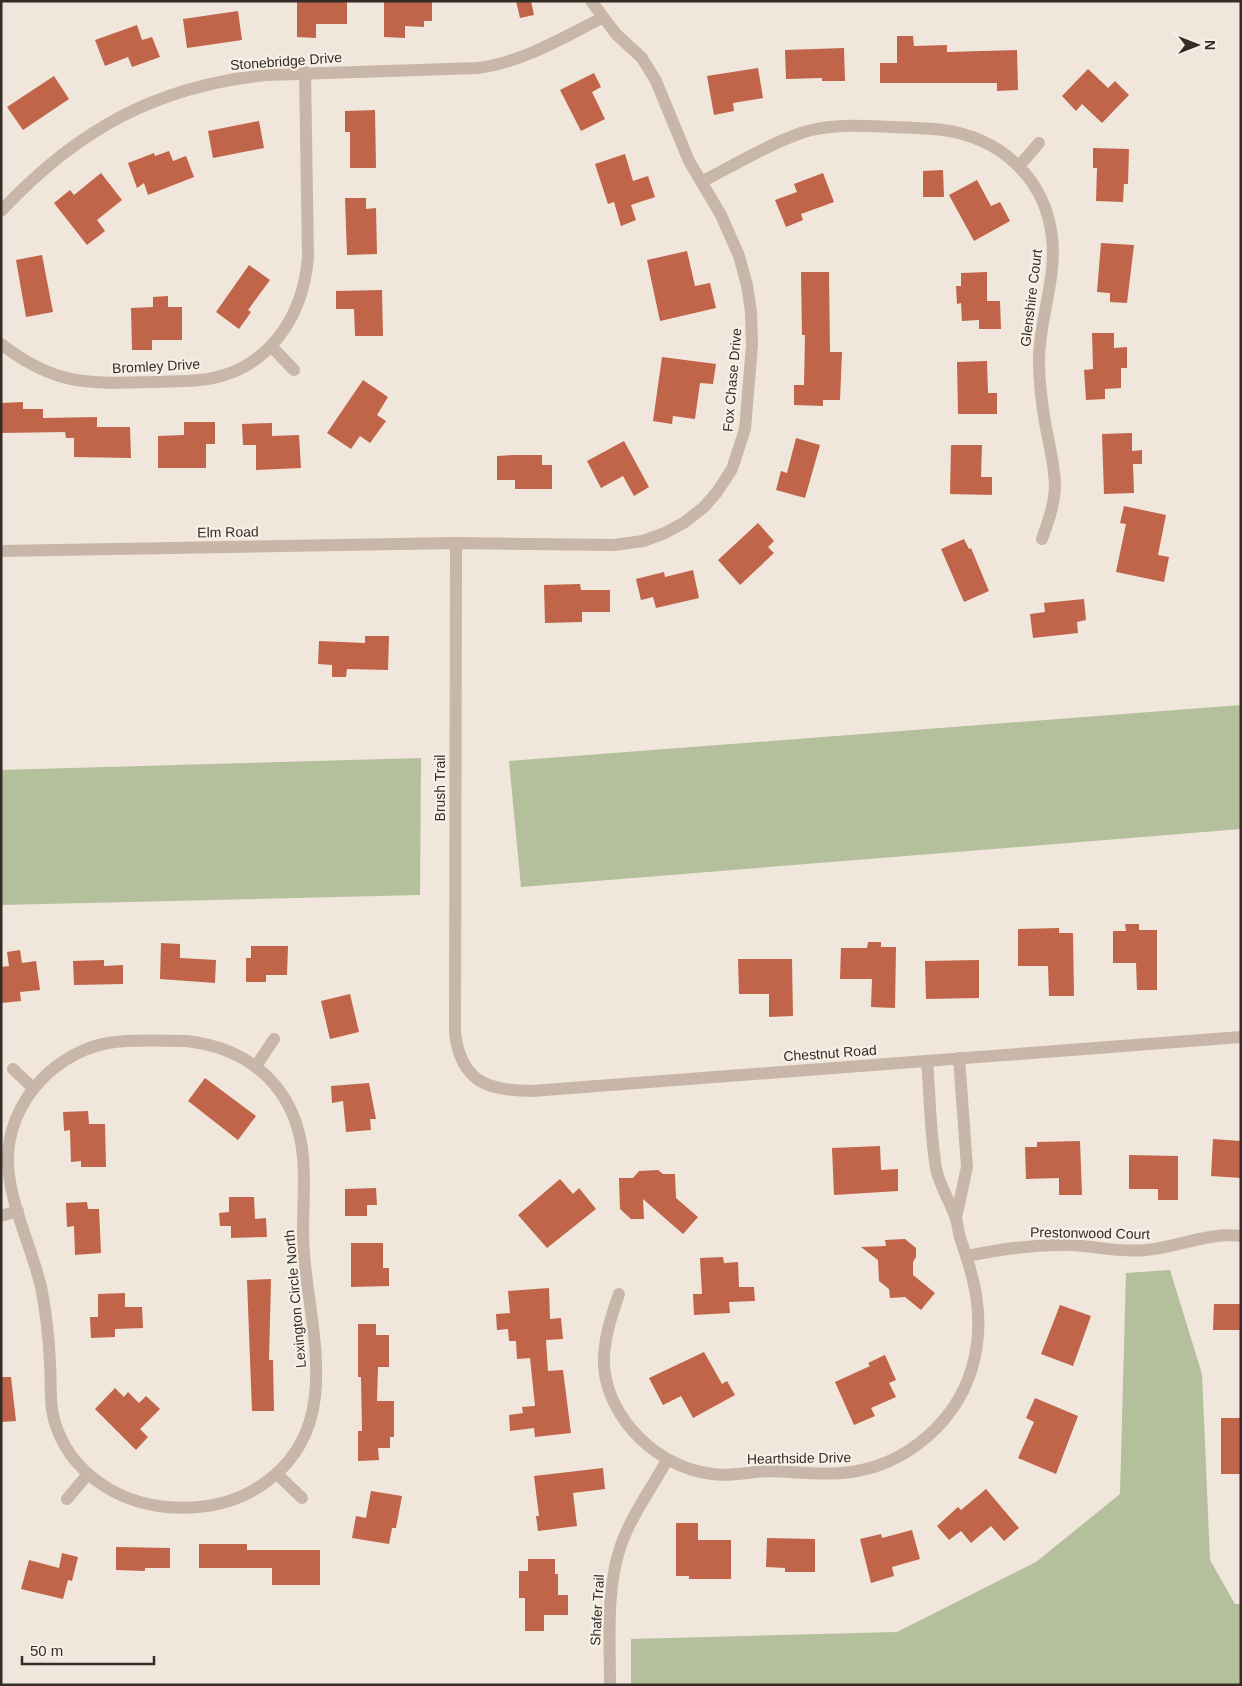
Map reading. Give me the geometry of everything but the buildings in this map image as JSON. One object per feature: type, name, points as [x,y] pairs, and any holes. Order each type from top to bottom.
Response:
[{"type":"street","name":"Fox Chase Drive","points":[[456,544],[614,545],[643,541],[685,522],[704,507],[717,492],[732,469],[745,429],[752,345],[752,312],[739,256],[702,181],[689,161],[648,67],[602,18],[591,1]]},
{"type":"street","name":"Stonebridge Drive","points":[[1,211],[35,177],[79,142],[109,122],[147,103],[193,86],[227,79],[305,72],[478,68],[502,65],[518,60],[602,18]]},
{"type":"street","name":"Bromley Drive","points":[[1,344],[24,361],[48,373],[65,379],[97,384],[201,380],[242,366],[271,346],[290,323],[301,298],[306,280],[308,257],[305,72]]},
{"type":"street","name":"Glenshire Court","points":[[702,181],[780,142],[806,132],[833,127],[862,126],[944,130],[971,137],[993,146],[1011,157],[1037,190],[1047,213],[1052,237],[1053,258],[1042,318],[1039,369],[1055,487],[1052,508],[1042,539]]},
{"type":"street","points":[[1019,166],[1039,144]]},
{"type":"street","points":[[271,346],[294,370]]},
{"type":"street","name":"Elm Road","points":[[1,551],[456,544]]},
{"type":"street","name":"Brush Trail","points":[[455,1033],[456,544]]},
{"type":"street","name":"Chestnut Road","points":[[455,1033],[457,1049],[464,1064],[473,1075],[484,1084],[497,1089],[513,1091],[1241,1036]]},
{"type":"street","points":[[256,1066],[274,1039]]},
{"type":"street","name":"Lexington Circle North","points":[[186,1040],[205,1043],[235,1054],[256,1066],[282,1093],[292,1111],[298,1128],[304,1174],[304,1254],[317,1362],[317,1385],[310,1427],[301,1445],[277,1474],[259,1488],[238,1498],[216,1505],[169,1507],[124,1498],[88,1474],[76,1461],[63,1442],[56,1423],[52,1401],[46,1312],[34,1259],[18,1211],[8,1172],[8,1153],[15,1121],[33,1088],[56,1066],[74,1054],[111,1042],[186,1040]]},
{"type":"street","name":"Hearthside Drive","points":[[956,1218],[967,1167],[960,1058]]},
{"type":"street","name":"Hearthside Drive","points":[[619,1294],[611,1318],[604,1351],[606,1379],[628,1425],[645,1444],[668,1460],[689,1469],[713,1474],[773,1471],[828,1474],[874,1467],[908,1451],[923,1440],[945,1419],[965,1387],[975,1357],[979,1310],[956,1218],[936,1170],[927,1061]]},
{"type":"street","points":[[13,1069],[33,1088]]},
{"type":"street","points":[[1,1216],[18,1211]]},
{"type":"street","name":"Prestonwood Court","points":[[967,1256],[1001,1250],[1070,1245],[1114,1251],[1144,1250],[1214,1236],[1241,1236]]},
{"type":"street","name":"Shafer Trail","points":[[610,1685],[611,1590],[614,1569],[627,1531],[668,1460]]},
{"type":"street","points":[[67,1499],[88,1474]]},
{"type":"street","points":[[277,1474],[302,1498]]},
{"type":"green space","points":[[1241,705],[1241,829],[521,887],[509,761]]},
{"type":"green space","points":[[421,758],[420,895],[1,905],[1,770]]},
{"type":"green space","points":[[1170,1270],[1202,1374],[1210,1560],[1235,1604],[1241,1604],[1241,1685],[631,1685],[631,1639],[897,1632],[1036,1562],[1120,1494],[1126,1273]]}]
